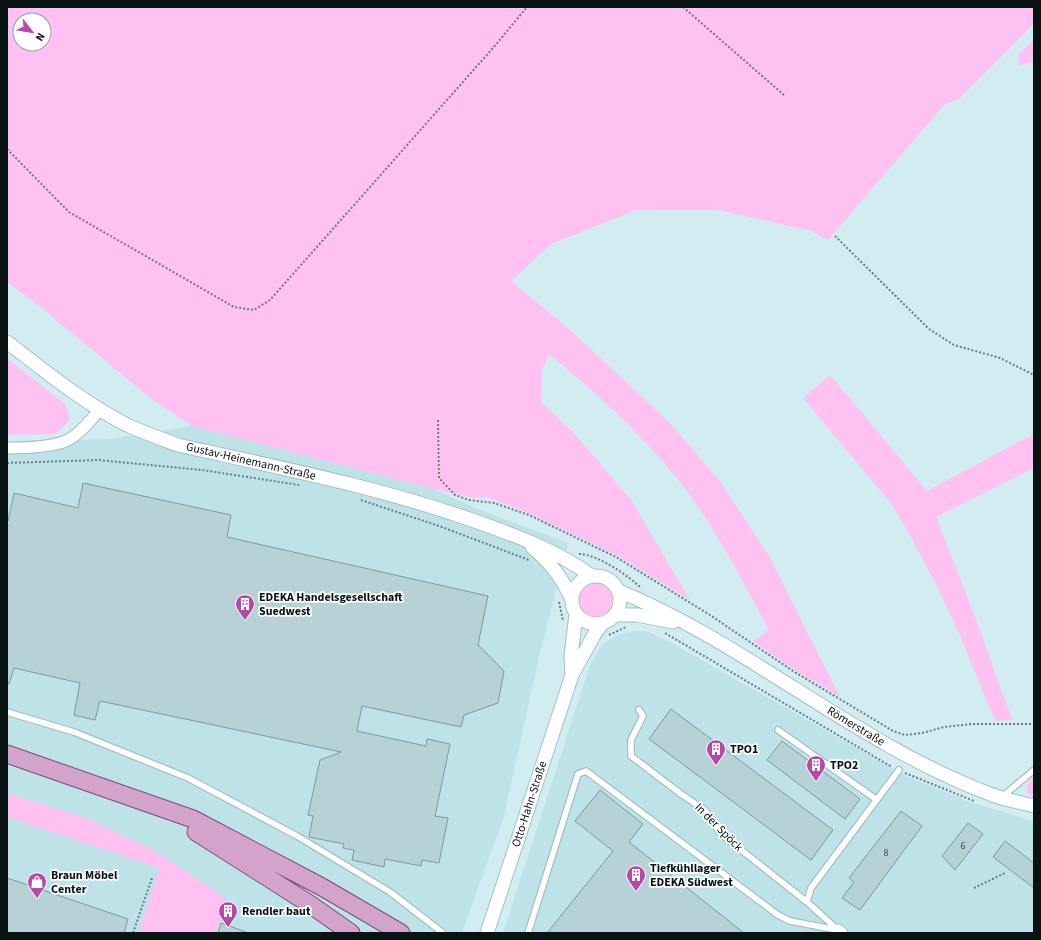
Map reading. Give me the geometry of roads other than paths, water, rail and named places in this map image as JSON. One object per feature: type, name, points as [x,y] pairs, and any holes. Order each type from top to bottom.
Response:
[{"type":"main road","points":[[7,754],[164,808],[200,822],[322,887],[401,933]]},
{"type":"main road","points":[[7,758],[45,767]]},
{"type":"main road","points":[[164,808],[351,933]]},
{"type":"street","name":"Gustav-Heinemann-Straße","points":[[7,342],[100,409],[129,426],[178,445],[390,493],[516,535],[572,562],[592,576]]},
{"type":"street","points":[[7,448],[27,448],[66,441],[85,427],[100,409]]},
{"type":"street","name":"Gustav-Heinemann-Straße","points":[[516,535],[545,557],[560,575],[571,598]]},
{"type":"street","points":[[592,576],[600,576],[608,579],[619,591],[620,603],[616,615],[602,624],[586,623],[576,614],[571,598],[578,583],[592,576]]},
{"type":"street","name":"Römerstraße","points":[[619,591],[689,625],[903,755],[991,795],[1034,806]]},
{"type":"street","name":"Otto-Hahn-Straße","points":[[572,675],[571,656],[576,614]]},
{"type":"street","name":"Römerstraße","points":[[616,615],[637,620],[689,625]]},
{"type":"street","name":"Otto-Hahn-Straße","points":[[487,933],[572,675],[594,634],[602,624]]},
{"type":"lane","name":"In der Spöck","points":[[639,710],[643,716],[631,740],[632,756],[680,794],[706,811],[721,834],[807,902],[838,932]]},
{"type":"lane","points":[[7,712],[74,732],[188,778],[297,836],[390,892],[443,933]]},
{"type":"lane","points":[[778,730],[877,800]]},
{"type":"lane","points":[[807,902],[811,888],[899,770]]},
{"type":"lane","points":[[1002,798],[1034,770]]},
{"type":"lane","points":[[528,933],[578,774],[586,771],[778,915],[790,921],[838,932]]},
{"type":"place","name":"EDEKA Handelsgesellschaft Suedwest","points":[[245,621]]},
{"type":"place","name":"TPO1","points":[[716,766]]},
{"type":"place","name":"TPO2","points":[[816,782]]},
{"type":"place","name":"Tiefkühllager EDEKA Südwest","points":[[636,892]]},
{"type":"place","name":"Braun Möbel Center","points":[[37,899]]},
{"type":"place","name":"Rendler baut","points":[[228,928]]}]
